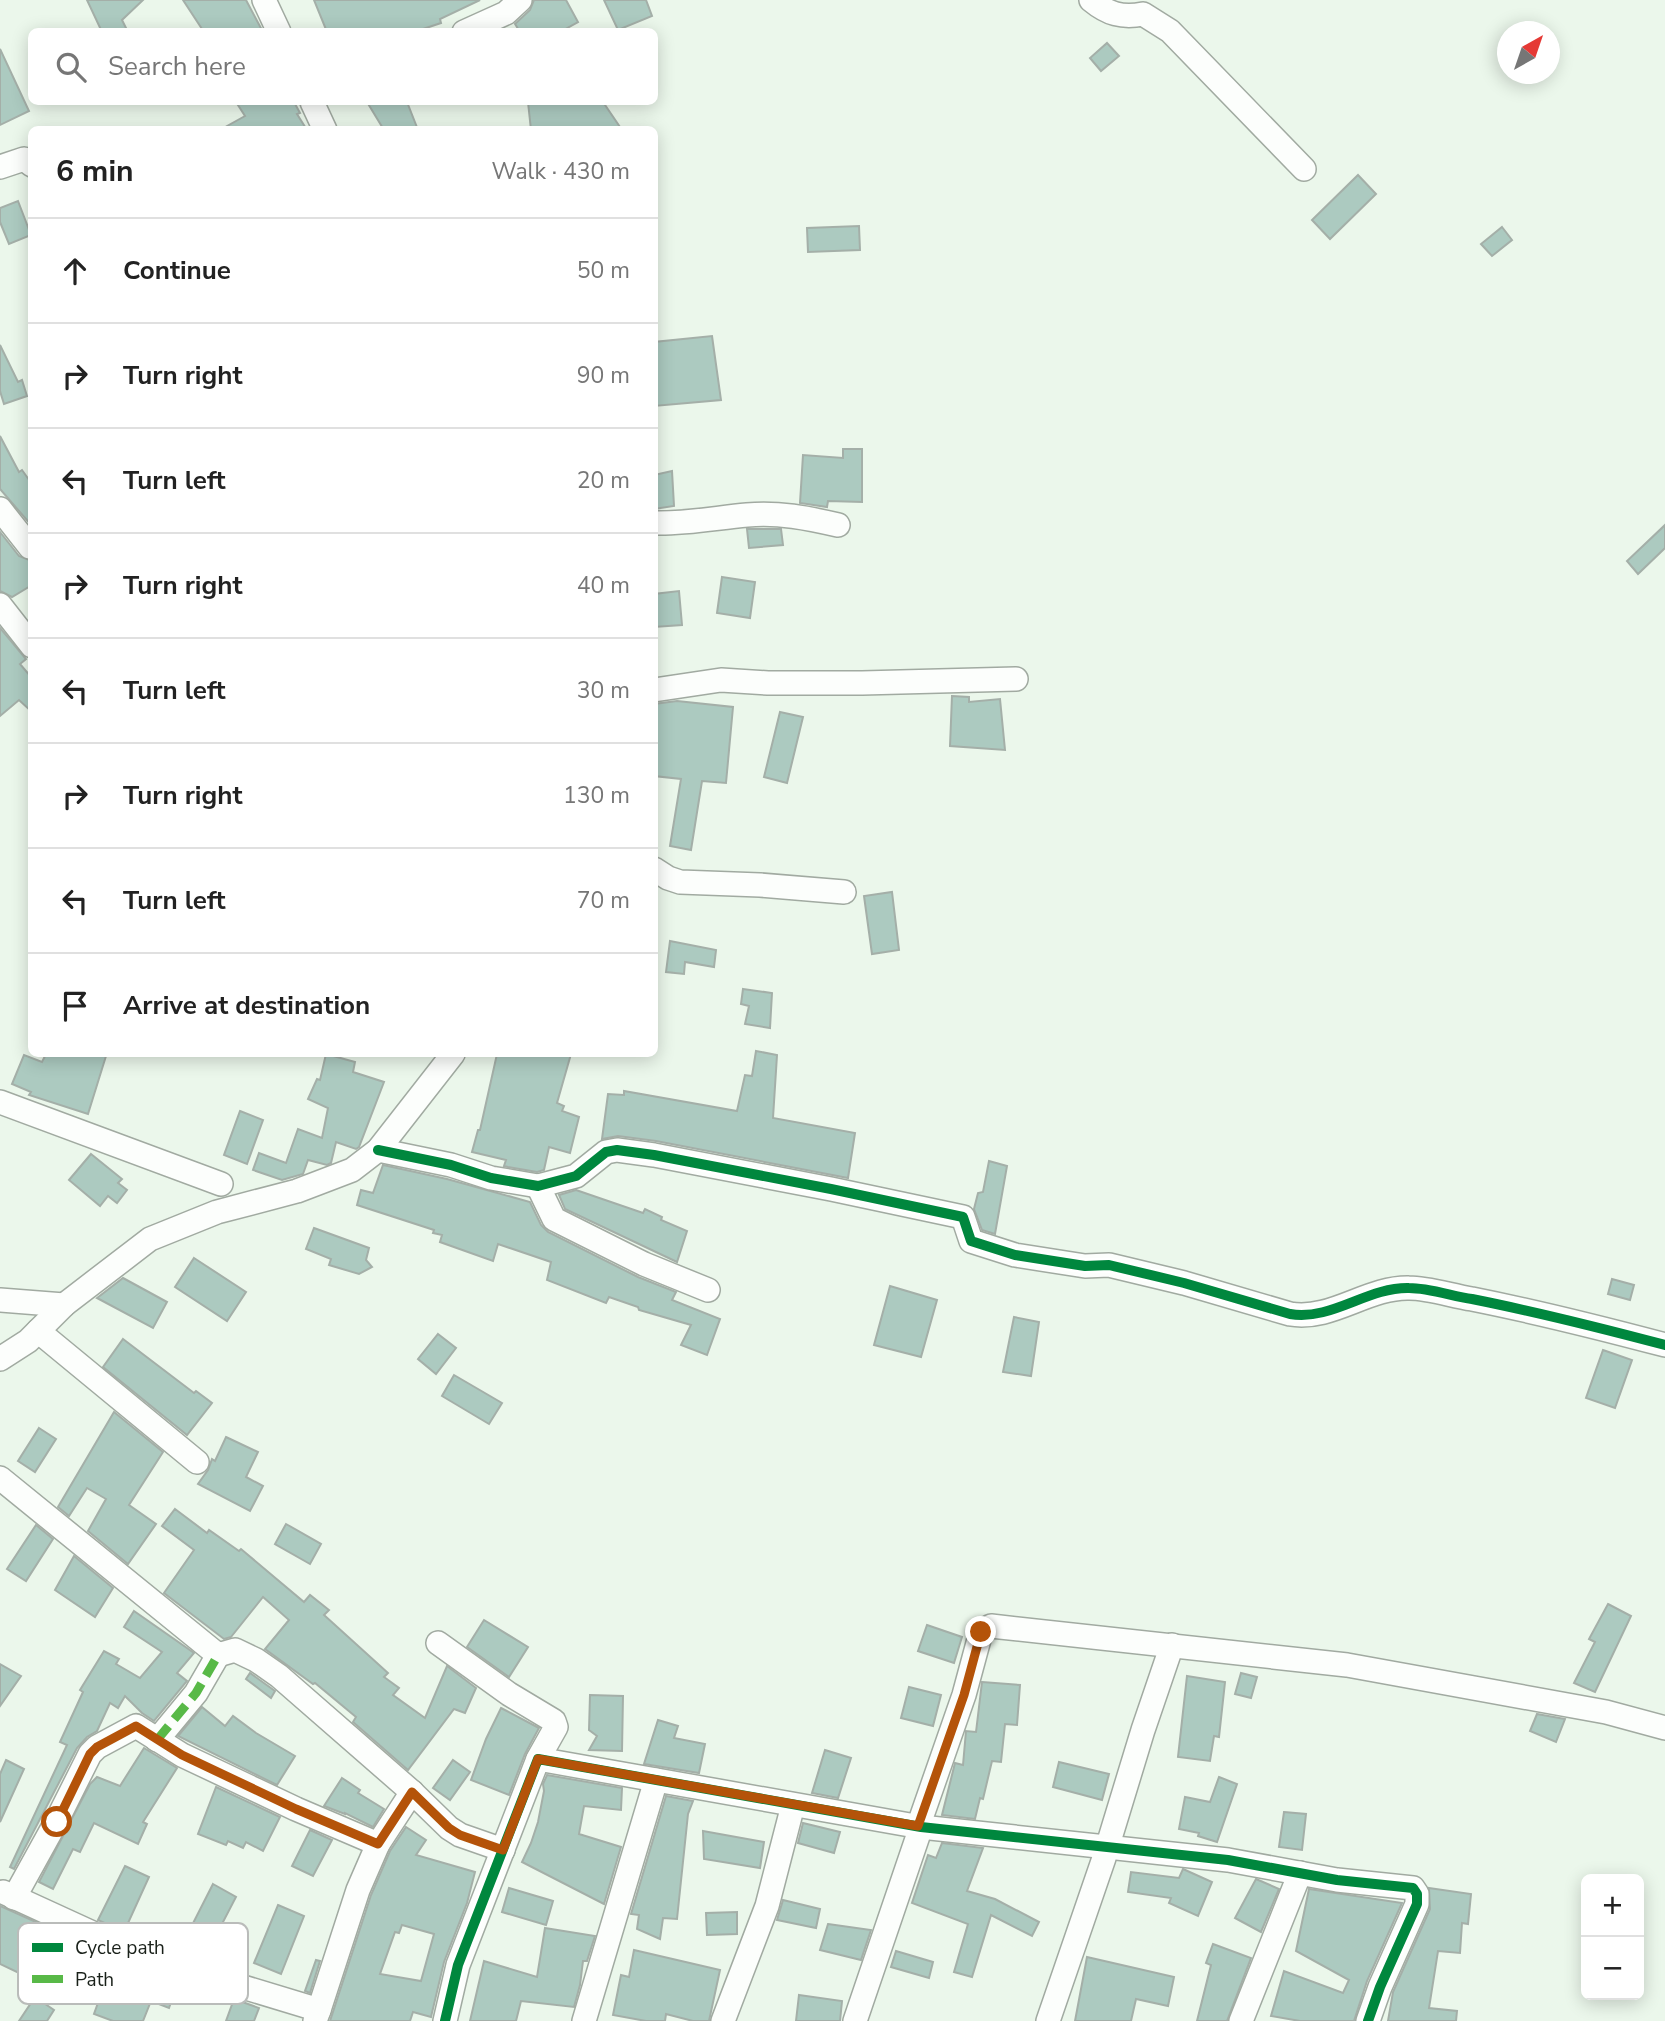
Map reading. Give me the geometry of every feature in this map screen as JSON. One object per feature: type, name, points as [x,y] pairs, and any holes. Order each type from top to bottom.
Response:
[{"type":"street","points":[[264,0],[277,28]]},
{"type":"street","points":[[473,28],[506,13],[520,0]]},
{"type":"street","points":[[1091,0],[1103,10],[1126,17],[1143,14],[1170,31],[1304,169]]},
{"type":"street","points":[[313,105],[323,126]]},
{"type":"street","points":[[0,167],[24,159],[28,162]]},
{"type":"street","points":[[0,509],[28,544]]},
{"type":"street","points":[[658,523],[682,524],[748,515],[770,515],[799,516],[838,525]]},
{"type":"street","points":[[0,605],[28,641]]},
{"type":"street","points":[[658,689],[720,680],[849,683],[1016,679]]},
{"type":"street","points":[[658,872],[680,882],[844,892]]},
{"type":"street","points":[[0,1359],[38,1331],[64,1305],[150,1239],[217,1212],[297,1191],[352,1170],[379,1150],[451,1057]]},
{"type":"street","points":[[0,1102],[223,1177],[217,1212]]},
{"type":"street","points":[[379,1150],[491,1178],[538,1186],[576,1176],[606,1152],[617,1150],[654,1155],[963,1217],[971,1241],[1015,1255],[1085,1266],[1108,1265],[1184,1283],[1290,1314],[1308,1315],[1336,1309],[1367,1295],[1410,1288],[1543,1313],[1665,1345]]},
{"type":"street","points":[[538,1186],[554,1219],[644,1264],[708,1290]]},
{"type":"street","points":[[0,1300],[64,1305]]},
{"type":"street","points":[[38,1331],[197,1462]]},
{"type":"street","points":[[0,1478],[218,1655]]},
{"type":"street","points":[[855,2021],[964,1695],[981,1632],[985,1628],[991,1626],[1359,1667],[1606,1712],[1665,1728]]},
{"type":"street","points":[[438,1643],[556,1724],[538,1759],[458,1965],[445,2021]]},
{"type":"street","points":[[1048,2021],[1172,1646]]},
{"type":"street","points":[[157,1740],[196,1693],[218,1655],[235,1650],[279,1676],[412,1792],[449,1828],[460,1835],[503,1850]]},
{"type":"street","points":[[68,1923],[7,1894],[57,1822],[90,1754],[97,1747],[132,1727],[141,1727],[182,1755],[378,1844]]},
{"type":"street","points":[[538,1759],[920,1827],[1228,1860],[1337,1880],[1413,1888],[1417,1894],[1417,1903],[1368,2021]]},
{"type":"street","points":[[584,2021],[656,1780]]},
{"type":"street","points":[[248,1992],[317,2015],[358,1890],[378,1844],[412,1792]]},
{"type":"street","points":[[723,2021],[767,1906],[793,1805]]},
{"type":"street","points":[[1241,2021],[1300,1873]]},
{"type":"building","points":[[87,0],[143,0],[122,20],[126,28],[100,28]]},
{"type":"building","points":[[183,0],[246,0],[261,28],[201,28]]},
{"type":"building","points":[[314,0],[480,0],[440,19],[441,23],[426,28],[325,28]]},
{"type":"building","points":[[534,0],[566,0],[578,22],[567,28],[518,28],[515,24],[530,10]]},
{"type":"building","points":[[604,0],[646,0],[652,16],[617,28]]},
{"type":"building","points":[[1107,43],[1119,56],[1101,71],[1090,58]]},
{"type":"building","points":[[0,49],[29,111],[0,125]]},
{"type":"building","points":[[238,105],[296,105],[300,113],[297,114],[304,126],[227,126],[245,116]]},
{"type":"building","points":[[369,105],[408,105],[416,126],[382,126]]},
{"type":"building","points":[[528,105],[605,105],[619,126],[531,126]]},
{"type":"building","points":[[1358,175],[1376,194],[1330,239],[1312,220]]},
{"type":"building","points":[[18,201],[28,227],[28,236],[9,244],[0,222],[0,208]]},
{"type":"building","points":[[859,226],[860,250],[808,252],[807,228]]},
{"type":"building","points":[[1502,227],[1512,240],[1492,256],[1481,244]]},
{"type":"building","points":[[712,336],[721,400],[658,406],[658,342]]},
{"type":"building","points":[[0,345],[18,382],[22,380],[27,396],[4,404],[0,391]]},
{"type":"building","points":[[0,436],[19,472],[22,470],[28,478],[28,521],[0,489]]},
{"type":"building","points":[[843,449],[862,449],[862,502],[828,501],[827,507],[800,503],[803,455],[843,458]]},
{"type":"building","points":[[672,471],[674,506],[658,508],[658,474]]},
{"type":"building","points":[[1665,525],[1665,548],[1638,574],[1627,561]]},
{"type":"building","points":[[747,529],[781,529],[783,545],[749,548]]},
{"type":"building","points":[[0,532],[19,556],[28,559],[28,587],[12,597],[0,591]]},
{"type":"building","points":[[722,577],[755,582],[750,618],[717,613]]},
{"type":"building","points":[[679,591],[682,625],[658,627],[658,594]]},
{"type":"building","points":[[0,628],[26,659],[20,664],[28,673],[28,708],[19,700],[0,716]]},
{"type":"building","points":[[952,696],[969,697],[969,702],[1000,699],[1005,750],[950,746]]},
{"type":"building","points":[[677,701],[733,707],[726,783],[702,781],[691,850],[670,846],[681,779],[658,776],[658,703]]},
{"type":"building","points":[[780,712],[803,717],[787,783],[764,777]]},
{"type":"building","points":[[892,892],[899,950],[872,954],[864,896]]},
{"type":"building","points":[[670,941],[716,950],[714,967],[685,962],[684,974],[666,972]]},
{"type":"building","points":[[743,989],[772,993],[770,1028],[745,1024],[749,1006],[741,1004]]},
{"type":"building","points":[[756,1051],[777,1055],[773,1118],[855,1133],[848,1178],[656,1141],[618,1136],[602,1139],[608,1094],[624,1095],[624,1091],[737,1111],[745,1075],[752,1076]]},
{"type":"building","points":[[24,1055],[42,1062],[44,1057],[106,1057],[88,1114],[29,1095],[31,1092],[12,1084]]},
{"type":"building","points":[[325,1057],[337,1057],[355,1062],[353,1072],[384,1082],[359,1147],[356,1149],[336,1142],[331,1163],[327,1165],[308,1160],[303,1174],[282,1180],[253,1170],[259,1153],[286,1163],[298,1129],[322,1138],[328,1108],[308,1099],[317,1079],[320,1080]]},
{"type":"building","points":[[496,1057],[570,1057],[557,1103],[564,1106],[562,1111],[579,1117],[570,1153],[549,1147],[544,1170],[537,1172],[504,1166],[506,1160],[472,1152],[480,1130]]},
{"type":"building","points":[[240,1111],[263,1120],[247,1164],[224,1155]]},
{"type":"building","points":[[91,1154],[122,1179],[118,1183],[127,1190],[117,1203],[108,1196],[100,1206],[69,1180]]},
{"type":"building","points":[[989,1161],[1007,1166],[995,1234],[982,1230],[974,1209],[978,1193],[983,1192]]},
{"type":"building","points":[[383,1165],[530,1202],[541,1225],[548,1232],[638,1277],[676,1292],[672,1300],[720,1319],[707,1355],[681,1345],[691,1325],[639,1310],[638,1307],[609,1297],[606,1303],[547,1280],[551,1262],[498,1244],[493,1261],[440,1242],[442,1235],[433,1233],[434,1230],[357,1205],[361,1190],[373,1193]]},
{"type":"building","points":[[576,1190],[643,1213],[645,1209],[662,1217],[661,1220],[687,1231],[677,1262],[565,1209],[559,1195]]},
{"type":"building","points":[[314,1228],[369,1248],[366,1260],[372,1267],[359,1274],[329,1265],[331,1259],[306,1249]]},
{"type":"building","points":[[194,1258],[246,1292],[227,1321],[175,1287]]},
{"type":"building","points":[[123,1278],[167,1302],[153,1328],[97,1298]]},
{"type":"building","points":[[1612,1279],[1634,1285],[1630,1300],[1608,1294]]},
{"type":"building","points":[[890,1286],[937,1300],[921,1357],[874,1345]]},
{"type":"building","points":[[1014,1317],[1039,1322],[1031,1376],[1003,1372]]},
{"type":"building","points":[[438,1334],[456,1348],[436,1374],[418,1359]]},
{"type":"building","points":[[123,1339],[194,1393],[196,1391],[212,1403],[187,1435],[103,1367]]},
{"type":"building","points":[[1603,1350],[1632,1360],[1615,1408],[1586,1398]]},
{"type":"building","points":[[454,1375],[502,1403],[489,1424],[442,1396]]},
{"type":"building","points":[[114,1412],[163,1452],[129,1505],[156,1524],[128,1564],[88,1531],[106,1499],[87,1488],[69,1516],[58,1507]]},
{"type":"building","points":[[39,1428],[56,1439],[35,1472],[18,1461]]},
{"type":"building","points":[[226,1437],[258,1452],[246,1477],[263,1486],[250,1511],[198,1484],[212,1459],[215,1461]]},
{"type":"building","points":[[175,1509],[207,1533],[209,1530],[239,1551],[241,1549],[304,1602],[310,1595],[329,1610],[324,1615],[388,1673],[384,1677],[399,1688],[393,1695],[425,1718],[447,1666],[476,1688],[465,1713],[454,1709],[408,1770],[353,1722],[356,1717],[315,1683],[265,1649],[289,1620],[263,1597],[231,1637],[224,1639],[164,1593],[194,1550],[162,1526]]},
{"type":"building","points":[[286,1524],[321,1544],[310,1564],[275,1544]]},
{"type":"building","points":[[36,1525],[53,1539],[26,1581],[7,1569]]},
{"type":"building","points":[[74,1556],[113,1588],[95,1617],[55,1590]]},
{"type":"building","points":[[1608,1604],[1631,1616],[1595,1692],[1574,1683],[1595,1642],[1589,1639]]},
{"type":"building","points":[[134,1611],[194,1653],[177,1673],[187,1681],[154,1721],[125,1696],[118,1708],[110,1703],[97,1731],[77,1748],[14,1869],[10,1867],[67,1745],[60,1742],[83,1692],[80,1690],[104,1651],[119,1659],[116,1664],[140,1678],[162,1652],[124,1627]]},
{"type":"building","points":[[484,1620],[528,1647],[509,1677],[467,1647]]},
{"type":"building","points":[[927,1625],[962,1637],[954,1663],[918,1651]]},
{"type":"building","points":[[0,1664],[21,1676],[0,1706]]},
{"type":"building","points":[[250,1673],[275,1691],[271,1698],[246,1679]]},
{"type":"building","points":[[1241,1673],[1257,1677],[1251,1698],[1235,1694]]},
{"type":"building","points":[[1187,1676],[1225,1682],[1219,1737],[1214,1736],[1210,1761],[1178,1757]]},
{"type":"building","points":[[982,1682],[1020,1685],[1017,1725],[1005,1724],[1001,1762],[992,1761],[975,1819],[942,1815],[955,1763],[963,1765],[966,1731],[976,1732]]},
{"type":"building","points":[[909,1687],[941,1695],[933,1726],[901,1718]]},
{"type":"building","points":[[590,1695],[623,1696],[622,1751],[589,1750],[597,1736],[589,1730]]},
{"type":"building","points":[[202,1707],[225,1726],[233,1716],[295,1756],[277,1785],[178,1736]]},
{"type":"building","points":[[501,1708],[539,1728],[525,1754],[509,1795],[471,1780]]},
{"type":"building","points":[[1537,1714],[1565,1719],[1556,1742],[1530,1731]]},
{"type":"building","points":[[658,1720],[678,1726],[674,1738],[705,1744],[699,1773],[644,1764]]},
{"type":"building","points":[[144,1748],[177,1768],[143,1822],[147,1824],[138,1844],[94,1823],[80,1852],[73,1849],[53,1889],[39,1882],[90,1784],[97,1777],[120,1786]]},
{"type":"building","points":[[825,1750],[851,1758],[838,1798],[812,1793]]},
{"type":"building","points":[[6,1760],[24,1769],[0,1822],[0,1774]]},
{"type":"building","points":[[453,1760],[470,1772],[450,1800],[433,1788]]},
{"type":"building","points":[[1059,1762],[1109,1774],[1102,1800],[1053,1787]]},
{"type":"building","points":[[547,1775],[622,1788],[621,1810],[584,1806],[579,1834],[621,1847],[604,1904],[522,1862],[538,1822],[543,1784]]},
{"type":"building","points":[[1219,1777],[1237,1784],[1217,1842],[1198,1836],[1199,1833],[1179,1829],[1185,1797],[1210,1802]]},
{"type":"building","points":[[342,1778],[360,1790],[358,1793],[384,1809],[373,1827],[324,1806]]},
{"type":"building","points":[[216,1787],[280,1817],[263,1851],[246,1842],[243,1848],[228,1841],[226,1845],[198,1834]]},
{"type":"building","points":[[666,1796],[693,1801],[688,1814],[677,1919],[663,1918],[660,1939],[637,1929],[639,1915],[631,1914]]},
{"type":"building","points":[[1284,1812],[1306,1814],[1302,1850],[1279,1847]]},
{"type":"building","points":[[803,1823],[840,1832],[834,1853],[798,1843]]},
{"type":"building","points":[[406,1827],[426,1840],[416,1855],[475,1872],[467,1903],[444,1962],[431,2017],[413,2012],[410,2021],[330,2021],[371,1895],[390,1851]],"holes":[[[402,1925],[434,1934],[421,1981],[380,1974],[395,1932],[399,1933]]]},
{"type":"building","points":[[310,1830],[332,1840],[313,1876],[292,1866]]},
{"type":"building","points":[[703,1831],[764,1842],[760,1868],[704,1859]]},
{"type":"building","points":[[942,1843],[983,1848],[967,1891],[995,1899],[1039,1922],[1032,1936],[991,1915],[972,1977],[954,1972],[968,1924],[912,1903],[928,1855],[936,1858]]},
{"type":"building","points":[[125,1866],[149,1877],[128,1923],[104,1923],[98,1920]]},
{"type":"building","points":[[1183,1869],[1212,1882],[1198,1916],[1169,1903],[1171,1898],[1128,1892],[1131,1872],[1179,1878]]},
{"type":"building","points":[[1256,1879],[1279,1889],[1261,1932],[1235,1918]]},
{"type":"building","points":[[213,1884],[236,1897],[223,1923],[193,1923]]},
{"type":"building","points":[[509,1888],[553,1901],[546,1925],[502,1912]]},
{"type":"building","points":[[1429,1888],[1471,1894],[1468,1924],[1462,1923],[1460,1953],[1438,1951],[1429,2008],[1457,2011],[1456,2021],[1388,2021],[1393,1992],[1430,1909]]},
{"type":"building","points":[[1309,1889],[1402,1903],[1367,1981],[1354,2021],[1300,2021],[1271,2016],[1284,1971],[1343,1993],[1349,1980],[1296,1951]]},
{"type":"building","points":[[783,1900],[820,1909],[816,1928],[777,1920]]},
{"type":"building","points":[[278,1905],[304,1916],[281,1974],[254,1963]]},
{"type":"building","points":[[0,1906],[36,1922],[18,1923],[18,1973],[0,1964]]},
{"type":"building","points":[[737,1912],[737,1934],[707,1935],[706,1913]]},
{"type":"building","points":[[828,1924],[871,1930],[861,1960],[820,1950]]},
{"type":"building","points":[[545,1928],[595,1936],[587,1961],[583,1961],[574,2007],[521,2001],[516,2021],[470,2021],[484,1961],[537,1977]]},
{"type":"building","points":[[1213,1944],[1251,1958],[1227,2021],[1197,2021],[1211,1965],[1206,1963]]},
{"type":"building","points":[[634,1950],[720,1970],[709,2021],[693,2021],[666,2014],[665,2021],[646,2021],[613,2015],[621,1975],[629,1977]]},
{"type":"building","points":[[896,1951],[933,1962],[929,1978],[891,1967]]},
{"type":"building","points":[[1087,1957],[1174,1977],[1168,2006],[1136,1999],[1131,2021],[1075,2021]]},
{"type":"building","points":[[316,1960],[320,1961],[310,1993],[305,1991]]},
{"type":"building","points":[[799,1995],[842,2001],[840,2021],[796,2021]]},
{"type":"building","points":[[30,2004],[45,2004],[54,2010],[47,2021],[19,2021]]},
{"type":"building","points":[[98,2004],[150,2004],[143,2021],[113,2021],[94,2014]]},
{"type":"building","points":[[232,2004],[248,2004],[259,2008],[254,2021],[226,2021]]},
{"type":"marked path","points":[[157,1740],[196,1693],[218,1655]]},
{"type":"cycle path","points":[[378,1150],[451,1165],[491,1178],[538,1186],[576,1176],[606,1152],[617,1150],[654,1155],[963,1217],[971,1241],[1015,1255],[1085,1266],[1109,1265],[1184,1283],[1290,1314],[1320,1313],[1394,1289],[1417,1288],[1545,1315],[1665,1345]]},
{"type":"cycle path","points":[[445,2021],[458,1965],[538,1759],[921,1827],[1228,1860],[1337,1880],[1413,1888],[1417,1894],[1417,1904],[1368,2021]]},
{"type":"route","points":[[57,1822],[90,1754],[97,1747],[136,1726],[182,1755],[378,1844],[401,1813],[412,1792],[449,1828],[460,1835],[503,1850],[538,1759],[918,1826],[964,1695],[981,1632]]}]
